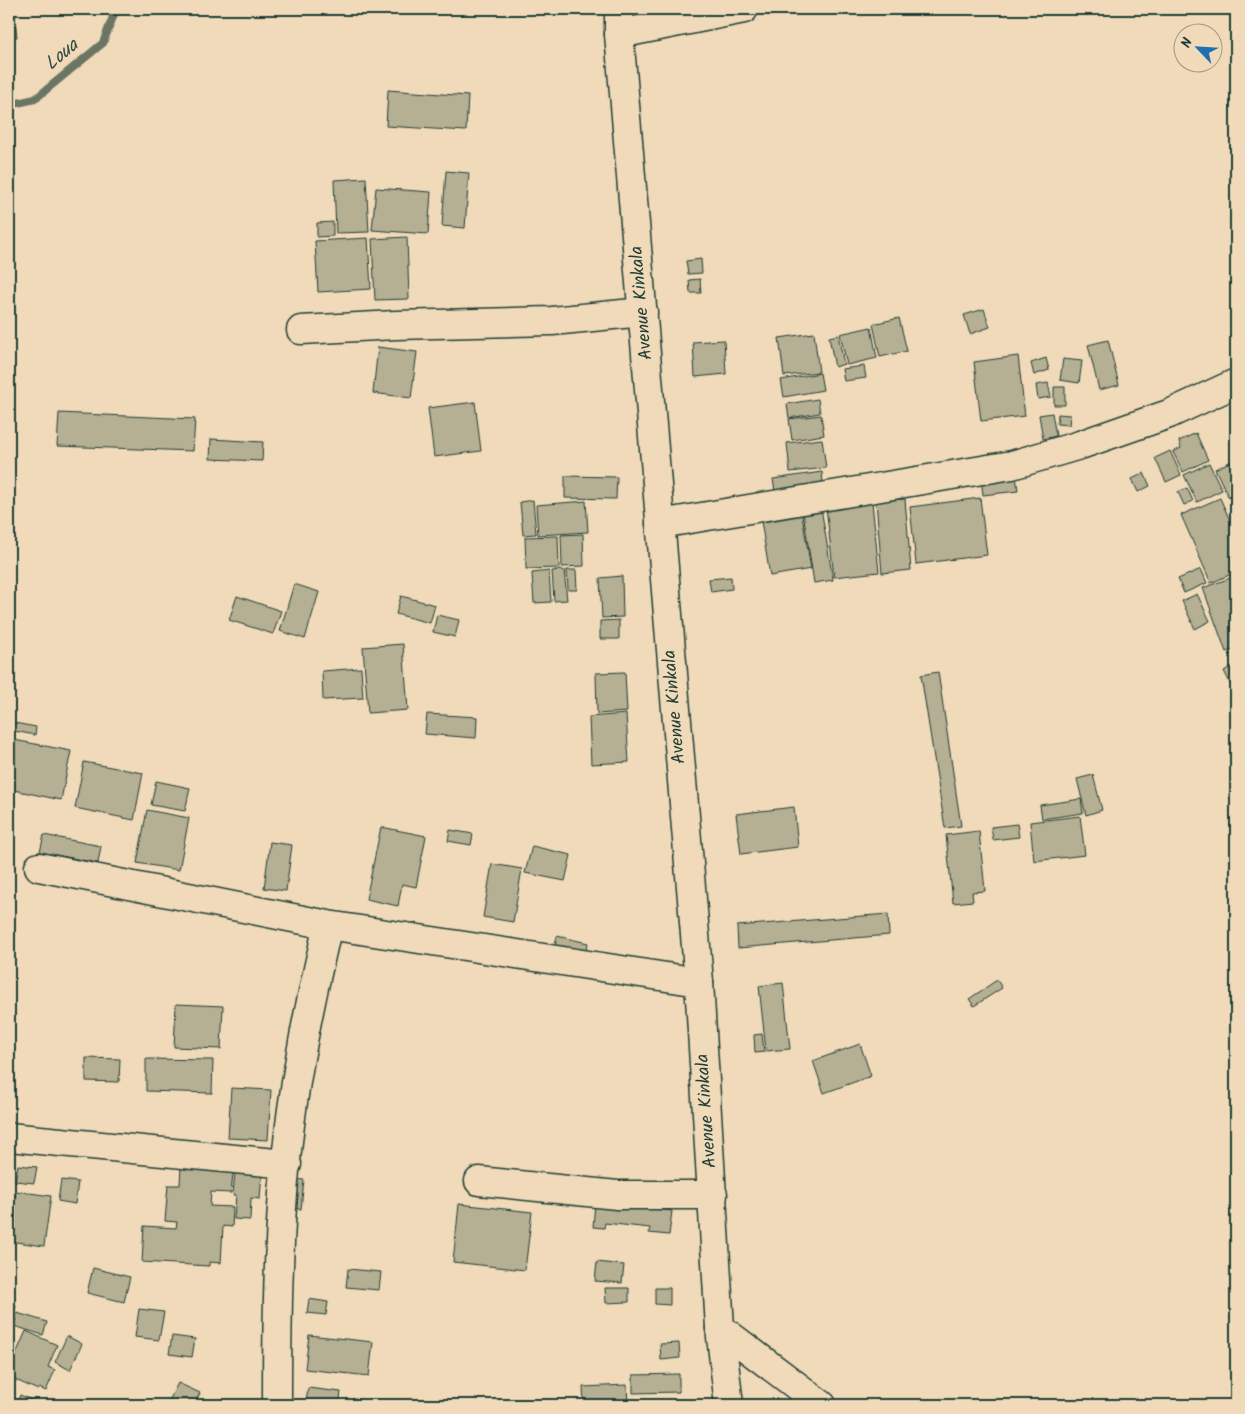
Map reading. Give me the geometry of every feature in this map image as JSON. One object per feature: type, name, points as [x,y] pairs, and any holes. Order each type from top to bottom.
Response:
[{"type":"street","points":[[619,21],[744,9]]},
{"type":"street","name":"Avenue Kinkala","points":[[619,21],[699,982],[720,1328],[729,1405]]},
{"type":"street","points":[[301,330],[396,325],[552,321],[643,312]]},
{"type":"street","points":[[660,524],[1012,465],[1080,445],[1169,414],[1236,383]]},
{"type":"street","points":[[39,868],[328,925],[699,982]]},
{"type":"street","points":[[277,1405],[278,1259],[289,1133],[308,1011],[328,925]]},
{"type":"street","points":[[9,1138],[287,1164]]},
{"type":"street","points":[[480,1181],[617,1195],[713,1195]]},
{"type":"street","points":[[720,1328],[822,1405]]},
{"type":"building","points":[[9,9],[14,9],[17,37],[9,38]]},
{"type":"building","points":[[388,90],[468,96],[466,131],[386,126]]},
{"type":"building","points":[[446,171],[469,173],[465,228],[442,226]]},
{"type":"building","points":[[366,178],[369,232],[336,233],[334,180]]},
{"type":"building","points":[[376,188],[431,192],[428,234],[372,230]]},
{"type":"building","points":[[333,222],[333,236],[317,237],[317,223]]},
{"type":"building","points":[[407,237],[409,299],[375,300],[372,239]]},
{"type":"building","points":[[368,238],[371,289],[318,292],[315,241]]},
{"type":"building","points":[[701,259],[702,273],[688,274],[686,261]]},
{"type":"building","points":[[700,279],[701,293],[690,293],[689,280]]},
{"type":"building","points":[[984,309],[990,327],[970,334],[964,315]]},
{"type":"building","points":[[899,318],[907,351],[880,357],[873,324]]},
{"type":"building","points":[[871,327],[877,358],[847,365],[840,334]]},
{"type":"building","points":[[814,333],[819,372],[784,376],[779,338]]},
{"type":"building","points":[[838,335],[844,364],[835,367],[829,337]]},
{"type":"building","points":[[724,340],[726,374],[695,377],[693,342]]},
{"type":"building","points":[[1108,340],[1119,385],[1099,390],[1088,345]]},
{"type":"building","points":[[378,347],[417,352],[411,398],[373,393]]},
{"type":"building","points":[[1018,356],[1025,416],[981,421],[974,362]]},
{"type":"building","points":[[1046,358],[1049,370],[1034,375],[1031,363]]},
{"type":"building","points":[[1063,359],[1082,361],[1079,383],[1060,380]]},
{"type":"building","points":[[864,366],[866,378],[844,381],[842,369]]},
{"type":"building","points":[[820,373],[823,390],[784,397],[781,380]]},
{"type":"building","points":[[1048,383],[1051,397],[1038,399],[1036,385]]},
{"type":"building","points":[[1054,387],[1065,387],[1065,405],[1054,405]]},
{"type":"building","points":[[818,399],[820,413],[789,418],[787,404]]},
{"type":"building","points":[[475,402],[481,451],[434,457],[428,408]]},
{"type":"building","points":[[59,413],[195,419],[193,451],[57,446]]},
{"type":"building","points":[[1052,413],[1056,436],[1043,439],[1039,415]]},
{"type":"building","points":[[1058,414],[1070,415],[1069,425],[1057,424]]},
{"type":"building","points":[[821,415],[824,435],[792,440],[789,419]]},
{"type":"building","points":[[1196,433],[1208,460],[1183,472],[1173,452],[1181,448],[1179,441]]},
{"type":"building","points":[[211,439],[263,442],[262,461],[210,459]]},
{"type":"building","points":[[822,439],[826,468],[790,472],[787,443]]},
{"type":"building","points":[[1170,451],[1181,475],[1166,482],[1155,458]]},
{"type":"building","points":[[1236,459],[1236,500],[1231,502],[1215,469]]},
{"type":"building","points":[[1209,463],[1222,490],[1197,502],[1184,475]]},
{"type":"building","points":[[1015,468],[1018,491],[983,495],[980,471]]},
{"type":"building","points":[[822,472],[823,483],[775,491],[773,479]]},
{"type":"building","points":[[1144,473],[1150,486],[1138,492],[1132,479]]},
{"type":"building","points":[[565,476],[617,477],[616,499],[565,498]]},
{"type":"building","points":[[1187,488],[1193,501],[1184,505],[1178,492]]},
{"type":"building","points":[[980,498],[987,555],[916,564],[910,507]]},
{"type":"building","points":[[1220,498],[1236,534],[1236,572],[1211,583],[1181,515]]},
{"type":"building","points":[[905,499],[911,570],[882,573],[876,501]]},
{"type":"building","points":[[533,500],[536,534],[523,535],[520,502]]},
{"type":"building","points":[[586,501],[588,532],[538,535],[536,505]]},
{"type":"building","points":[[872,502],[879,572],[834,577],[826,507]]},
{"type":"building","points":[[821,508],[833,580],[814,583],[803,512]]},
{"type":"building","points":[[801,510],[811,569],[770,576],[761,521]]},
{"type":"building","points":[[583,534],[584,566],[562,567],[561,535]]},
{"type":"building","points":[[558,536],[559,568],[526,569],[525,537]]},
{"type":"building","points":[[1201,569],[1207,583],[1184,593],[1178,579]]},
{"type":"building","points":[[564,570],[567,600],[554,601],[552,571]]},
{"type":"building","points":[[567,570],[576,570],[577,590],[568,590]]},
{"type":"building","points":[[549,571],[551,602],[534,603],[532,573]]},
{"type":"building","points":[[622,576],[623,617],[602,618],[600,578]]},
{"type":"building","points":[[1236,576],[1236,649],[1226,652],[1203,588]]},
{"type":"building","points":[[731,577],[732,589],[711,592],[709,579]]},
{"type":"building","points":[[294,584],[319,592],[305,639],[280,631]]},
{"type":"building","points":[[1197,594],[1210,621],[1195,629],[1182,601]]},
{"type":"building","points":[[237,596],[281,611],[273,634],[229,620]]},
{"type":"building","points":[[401,596],[435,605],[430,623],[396,614]]},
{"type":"building","points":[[437,615],[459,620],[455,637],[433,632]]},
{"type":"building","points":[[619,620],[619,639],[600,639],[600,621]]},
{"type":"building","points":[[403,644],[408,710],[368,713],[363,647]]},
{"type":"building","points":[[1236,664],[1236,695],[1224,671]]},
{"type":"building","points":[[361,668],[363,698],[323,700],[322,671]]},
{"type":"building","points":[[625,672],[627,712],[597,714],[596,673]]},
{"type":"building","points":[[938,672],[961,826],[945,828],[921,675]]},
{"type":"building","points":[[427,714],[477,717],[476,738],[425,734]]},
{"type":"building","points":[[626,714],[629,762],[591,764],[589,717]]},
{"type":"building","points":[[9,722],[36,727],[35,735],[9,730]]},
{"type":"building","points":[[9,739],[71,751],[61,800],[9,789]]},
{"type":"building","points":[[84,762],[143,773],[134,820],[75,808]]},
{"type":"building","points":[[1093,775],[1102,810],[1086,815],[1077,779]]},
{"type":"building","points":[[156,781],[190,788],[185,811],[151,805]]},
{"type":"building","points":[[1081,799],[1083,813],[1042,819],[1040,805]]},
{"type":"building","points":[[794,807],[798,847],[741,854],[736,814]]},
{"type":"building","points":[[147,810],[189,818],[179,870],[137,863]]},
{"type":"building","points":[[1080,816],[1085,855],[1034,861],[1030,822]]},
{"type":"building","points":[[1017,824],[1019,837],[993,840],[991,827]]},
{"type":"building","points":[[381,827],[426,836],[416,887],[402,884],[398,906],[366,899]]},
{"type":"building","points":[[450,830],[473,834],[471,845],[448,841]]},
{"type":"building","points":[[979,831],[985,891],[972,892],[973,901],[953,903],[946,835]]},
{"type":"building","points":[[44,835],[101,846],[98,863],[40,852]]},
{"type":"building","points":[[270,842],[292,845],[286,891],[264,888]]},
{"type":"building","points":[[532,846],[571,855],[565,881],[525,873]]},
{"type":"building","points":[[492,864],[522,869],[513,922],[483,917]]},
{"type":"building","points":[[888,914],[889,935],[738,948],[737,926]]},
{"type":"building","points":[[557,936],[588,943],[584,957],[554,950]]},
{"type":"building","points":[[997,980],[1002,988],[974,1006],[969,999]]},
{"type":"building","points":[[783,983],[790,1049],[766,1051],[759,986]]},
{"type":"building","points":[[176,1004],[223,1006],[221,1049],[174,1047]]},
{"type":"building","points":[[762,1034],[764,1052],[755,1053],[754,1035]]},
{"type":"building","points":[[860,1044],[871,1076],[824,1093],[813,1061]]},
{"type":"building","points":[[86,1058],[120,1059],[119,1082],[86,1081]]},
{"type":"building","points":[[146,1059],[213,1060],[212,1093],[146,1091]]},
{"type":"building","points":[[231,1088],[271,1090],[268,1140],[228,1138]]},
{"type":"building","points":[[18,1165],[37,1167],[34,1183],[15,1181]]},
{"type":"building","points":[[181,1165],[233,1173],[231,1193],[211,1192],[210,1206],[233,1207],[232,1227],[223,1226],[221,1263],[209,1262],[209,1266],[142,1262],[144,1226],[176,1228],[177,1222],[165,1221],[168,1185],[180,1185]]},
{"type":"building","points":[[235,1171],[262,1172],[260,1199],[251,1198],[250,1220],[234,1219]]},
{"type":"building","points":[[295,1179],[304,1180],[301,1209],[292,1208]]},
{"type":"building","points":[[61,1180],[78,1182],[75,1204],[58,1201]]},
{"type":"building","points":[[16,1191],[51,1196],[44,1246],[9,1241]]},
{"type":"building","points":[[595,1203],[672,1211],[669,1235],[649,1233],[650,1228],[605,1223],[604,1228],[593,1227]]},
{"type":"building","points":[[459,1204],[532,1212],[525,1270],[453,1262]]},
{"type":"building","points":[[597,1262],[624,1265],[622,1283],[595,1281]]},
{"type":"building","points":[[93,1268],[130,1277],[124,1302],[87,1293]]},
{"type":"building","points":[[348,1269],[381,1272],[379,1290],[346,1287]]},
{"type":"building","points":[[605,1288],[629,1288],[629,1302],[606,1303]]},
{"type":"building","points":[[655,1288],[670,1288],[670,1305],[655,1304]]},
{"type":"building","points":[[309,1299],[328,1302],[326,1315],[307,1313]]},
{"type":"building","points":[[9,1304],[16,1306],[9,1326]]},
{"type":"building","points":[[139,1309],[164,1312],[159,1340],[135,1337]]},
{"type":"building","points":[[17,1313],[47,1322],[43,1335],[14,1326]]},
{"type":"building","points":[[26,1331],[57,1345],[48,1367],[55,1370],[46,1391],[39,1388],[38,1390],[9,1377],[9,1370]]},
{"type":"building","points":[[309,1335],[373,1342],[369,1376],[305,1369]]},
{"type":"building","points":[[67,1336],[82,1344],[70,1370],[55,1362]]},
{"type":"building","points":[[172,1336],[195,1339],[192,1357],[169,1354]]},
{"type":"building","points":[[679,1343],[680,1358],[661,1360],[660,1344]]},
{"type":"building","points":[[679,1374],[679,1392],[633,1393],[633,1375]]},
{"type":"building","points":[[178,1383],[200,1393],[194,1405],[167,1405]]},
{"type":"building","points":[[627,1385],[628,1405],[584,1405],[583,1387]]},
{"type":"building","points":[[308,1388],[341,1392],[339,1405],[306,1403]]},
{"type":"building","points":[[20,1395],[44,1405],[16,1405]]},
{"type":"waterway","name":"Loua","points":[[9,105],[35,99],[103,43],[116,9]]}]
